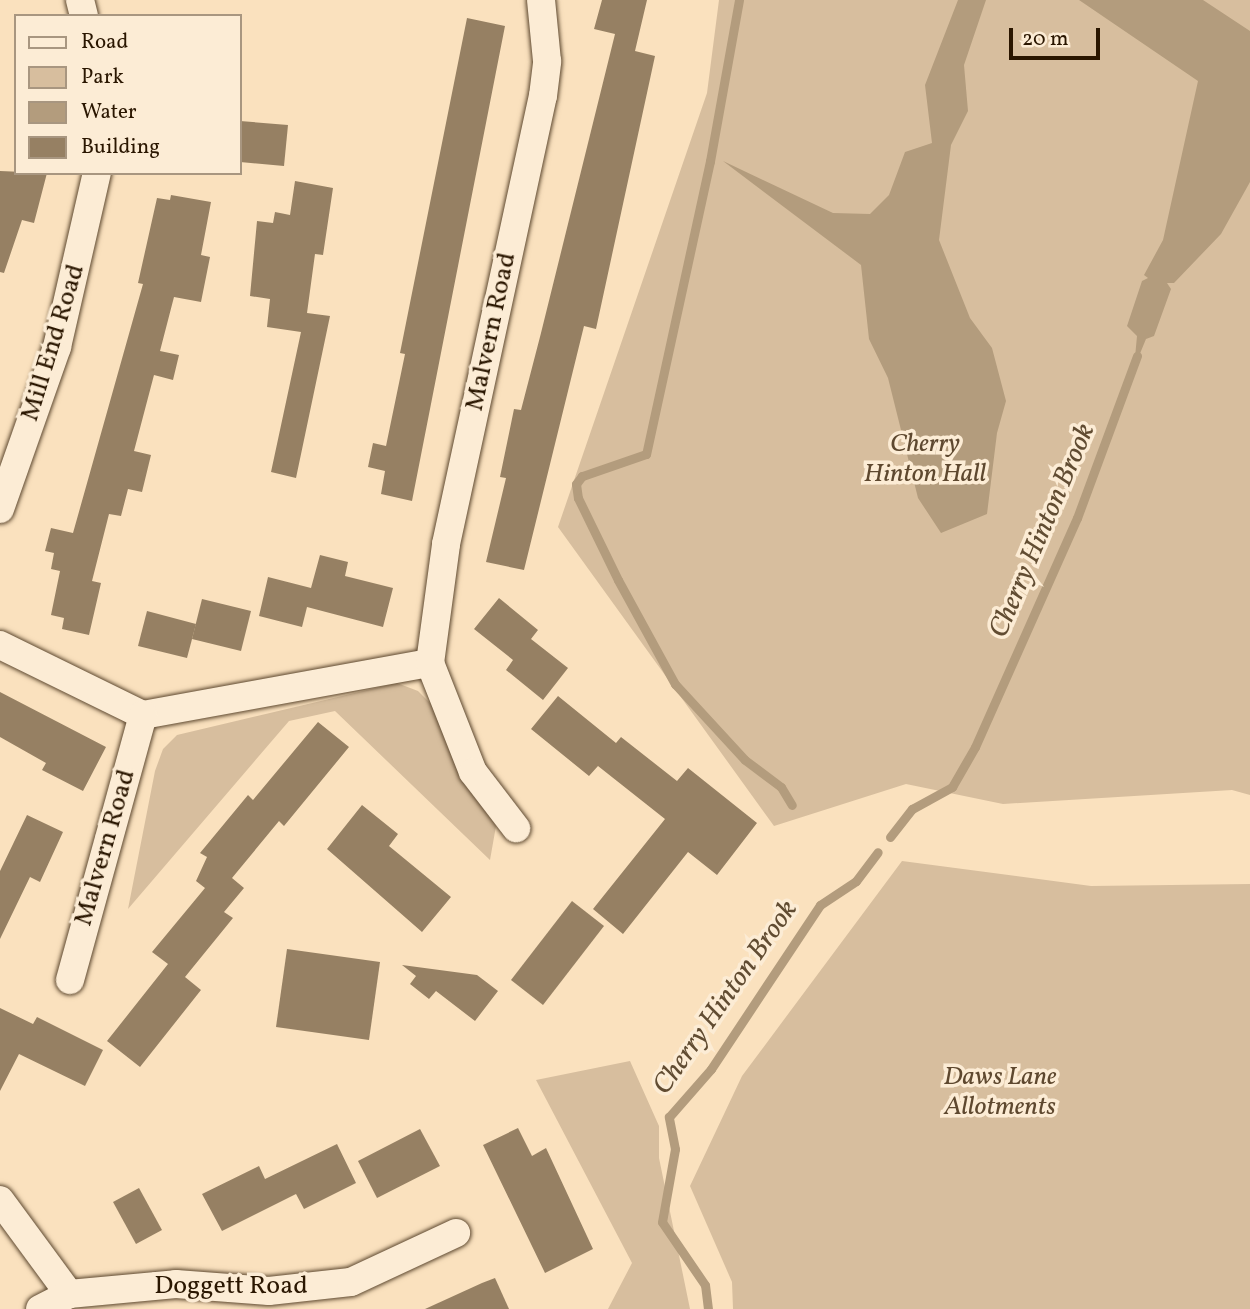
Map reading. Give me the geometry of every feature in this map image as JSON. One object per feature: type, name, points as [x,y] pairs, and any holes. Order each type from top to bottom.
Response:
[{"type":"street","name":"Malvern Road","points":[[516,828],[473,772],[430,663],[447,536],[543,96],[547,61],[541,0]]},
{"type":"street","name":"Mill End Road","points":[[0,509],[57,347],[97,175]]},
{"type":"street","points":[[0,645],[143,715],[430,663]]},
{"type":"street","name":"Malvern Road","points":[[69,980],[143,715]]},
{"type":"street","points":[[0,1200],[69,1294]]},
{"type":"street","name":"Doggett Road","points":[[40,1309],[69,1294],[176,1284],[308,1289],[351,1282],[456,1233]]},
{"type":"green space","name":"Cherry Hinton Hall","points":[[719,0],[1250,0],[1250,795],[1232,790],[1003,804],[906,784],[774,826],[558,527],[707,93]]},
{"type":"green space","points":[[397,683],[418,691],[434,707],[460,771],[496,826],[490,860],[335,711],[289,721],[128,909],[155,771],[163,749],[177,735]]},
{"type":"green space","name":"Daws Lane Allotments","points":[[902,861],[1091,886],[1250,884],[1250,1309],[733,1309],[732,1282],[690,1186],[742,1076]]},
{"type":"green space","points":[[630,1061],[659,1126],[659,1158],[690,1309],[608,1309],[632,1263],[536,1080]]},
{"type":"water","points":[[958,0],[986,0],[964,65],[968,111],[951,145],[939,240],[970,318],[992,348],[1006,401],[997,433],[987,514],[941,533],[918,498],[888,378],[869,339],[861,265],[723,161],[833,213],[870,214],[889,195],[905,152],[932,143],[925,85]]},
{"type":"water","points":[[1079,0],[1203,0],[1250,31],[1250,182],[1221,234],[1174,283],[1167,283],[1171,289],[1154,336],[1146,339],[1134,368],[1137,336],[1127,326],[1142,281],[1148,278],[1144,275],[1163,240],[1198,81]]},
{"type":"building","points":[[602,0],[647,0],[635,51],[655,56],[596,329],[584,326],[524,570],[486,562],[506,478],[500,477],[514,409],[521,410],[615,34],[594,29]]},
{"type":"building","points":[[467,18],[505,26],[412,501],[381,494],[385,471],[368,467],[373,443],[386,446],[405,354],[400,353]]},
{"type":"building","points":[[242,121],[288,125],[284,166],[242,162]]},
{"type":"building","points":[[0,171],[14,172],[14,175],[46,175],[34,223],[22,220],[4,273],[0,272]]},
{"type":"building","points":[[295,181],[333,188],[323,255],[315,254],[307,313],[330,316],[296,478],[271,472],[301,332],[267,327],[270,299],[250,296],[257,221],[273,223],[275,212],[290,215]]},
{"type":"building","points":[[171,195],[211,202],[201,255],[210,257],[201,302],[174,297],[160,351],[179,355],[173,380],[154,375],[134,451],[151,455],[142,492],[128,489],[121,516],[109,514],[92,581],[101,583],[89,635],[62,629],[64,618],[51,615],[60,571],[51,569],[54,553],[45,551],[51,528],[73,533],[143,284],[138,283],[157,198],[170,200]]},
{"type":"building","points":[[320,555],[348,562],[345,576],[393,588],[383,627],[307,607],[302,627],[259,616],[268,577],[311,588]]},
{"type":"building","points":[[499,598],[538,630],[531,639],[568,668],[543,700],[506,670],[513,660],[474,629]]},
{"type":"building","points":[[202,599],[251,611],[241,651],[192,639]]},
{"type":"building","points":[[147,611],[196,624],[187,658],[138,646]]},
{"type":"building","points":[[0,692],[106,747],[83,791],[42,770],[46,763],[0,737]]},
{"type":"building","points":[[558,696],[616,743],[621,737],[677,781],[688,768],[757,823],[717,875],[688,852],[623,934],[593,909],[665,819],[598,766],[589,776],[531,729]]},
{"type":"building","points":[[318,722],[349,747],[284,826],[279,821],[232,878],[244,888],[224,912],[233,918],[185,977],[201,990],[140,1067],[107,1041],[168,964],[152,952],[205,888],[196,881],[207,857],[200,853],[248,795],[253,800]]},
{"type":"building","points":[[362,805],[398,834],[389,846],[451,897],[422,932],[327,849]]},
{"type":"building","points":[[27,815],[63,832],[40,882],[30,877],[0,939],[0,871]]},
{"type":"building","points":[[572,901],[604,926],[543,1005],[511,980]]},
{"type":"building","points":[[287,949],[380,962],[369,1040],[276,1027]]},
{"type":"building","points":[[402,965],[477,975],[498,991],[475,1021],[436,991],[429,999],[410,984],[416,976]]},
{"type":"building","points":[[0,1008],[33,1024],[37,1017],[103,1050],[85,1086],[19,1054],[0,1091]]},
{"type":"building","points":[[518,1128],[532,1156],[546,1148],[593,1249],[545,1273],[483,1145]]},
{"type":"building","points":[[420,1129],[440,1166],[377,1198],[358,1161]]},
{"type":"building","points":[[337,1144],[356,1183],[304,1209],[296,1194],[222,1231],[202,1194],[259,1166],[265,1179]]},
{"type":"building","points":[[139,1188],[162,1230],[136,1244],[113,1202]]},
{"type":"building","points":[[495,1278],[509,1309],[425,1309],[482,1283]]},
{"type":"waterway","points":[[739,0],[710,161],[646,454],[582,476],[576,484],[578,498],[618,580],[675,684],[745,760],[781,787],[792,805]]},
{"type":"waterway","name":"Cherry Hinton Brook","points":[[890,837],[912,809],[952,787],[975,747],[1077,518],[1137,356]]},
{"type":"waterway","name":"Cherry Hinton Brook","points":[[708,1309],[705,1285],[662,1222],[675,1149],[669,1117],[711,1069],[820,905],[856,881],[878,852]]}]
